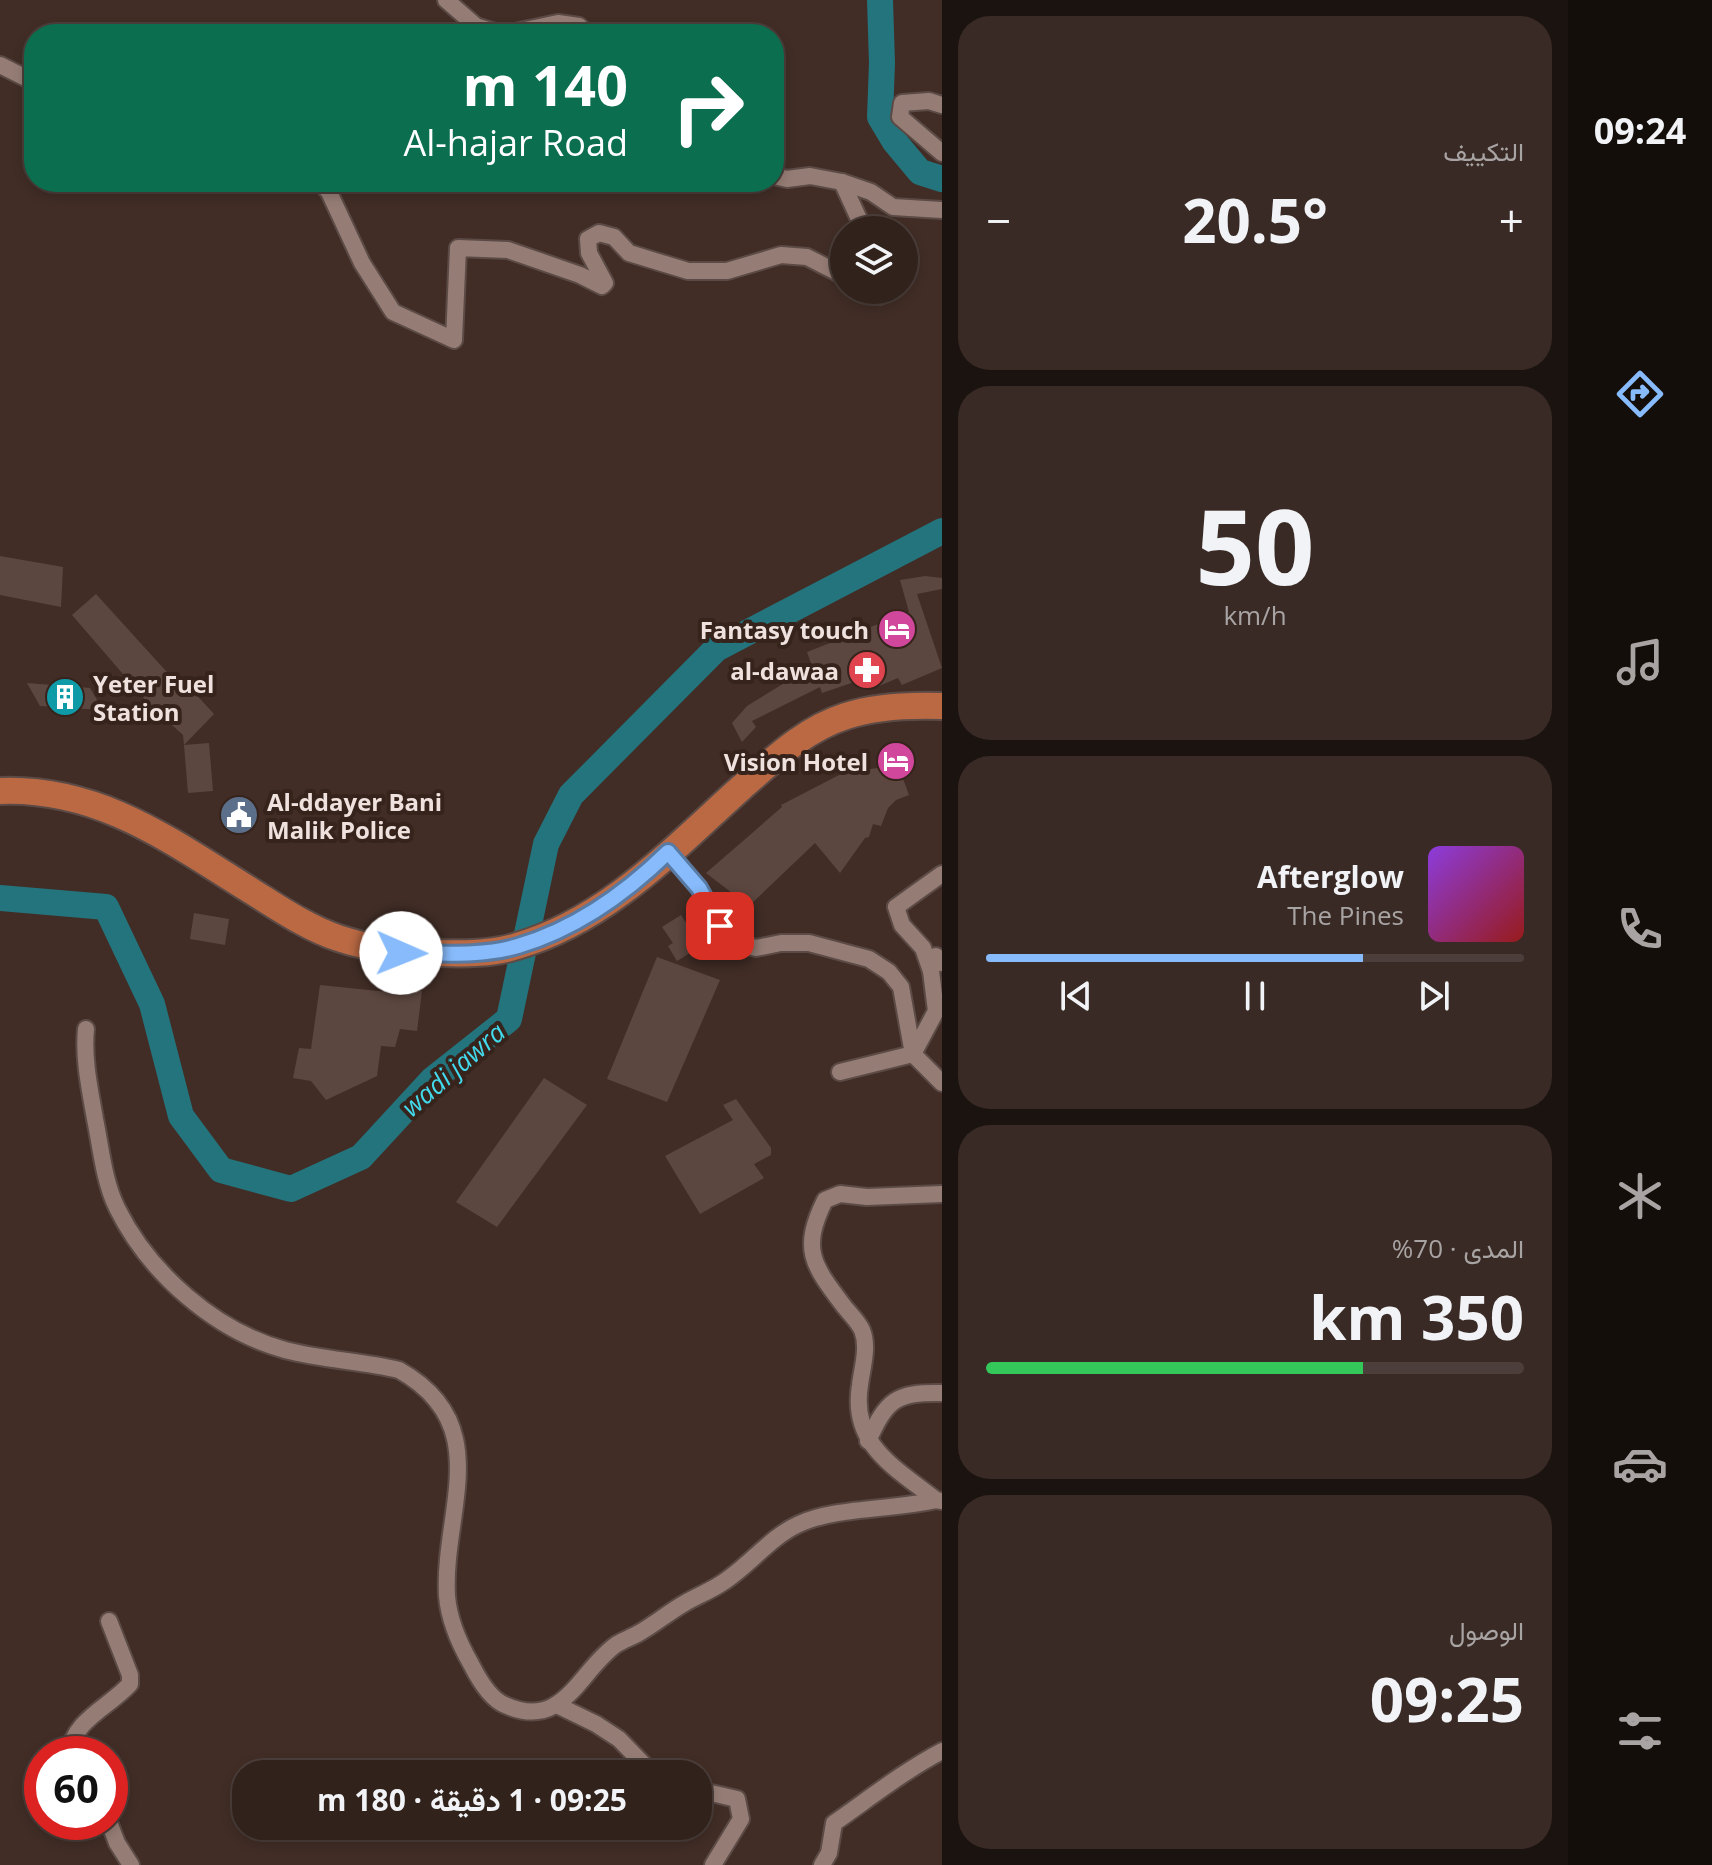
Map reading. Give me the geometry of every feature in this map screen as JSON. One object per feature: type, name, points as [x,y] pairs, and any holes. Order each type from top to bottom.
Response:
[{"type":"main road","points":[[0,791],[29,790],[111,809],[162,836],[295,918],[337,938],[401,953],[467,954],[516,947],[562,929],[598,910],[636,883],[792,743],[846,715],[911,705],[942,706]]},
{"type":"street","points":[[446,0],[474,24]]},
{"type":"street","points":[[0,65],[24,77]]},
{"type":"street","points":[[942,105],[929,101],[902,103],[900,117],[942,153]]},
{"type":"street","points":[[784,178],[810,176],[842,182],[871,192],[893,207],[942,210]]},
{"type":"street","points":[[842,182],[858,216]]},
{"type":"street","points":[[329,192],[362,263],[393,312],[454,340],[458,248],[508,250],[580,275],[602,286],[605,283],[589,253],[588,239],[599,233],[614,237],[629,253],[688,271],[727,271],[781,255],[807,257],[830,269]]},
{"type":"street","points":[[668,852],[699,888],[720,926],[735,943],[756,948],[781,943],[809,943],[869,959],[889,972],[901,987],[913,1054],[942,1083]]},
{"type":"street","points":[[840,1072],[913,1054],[936,1011],[936,967],[902,925],[896,907],[942,874]]},
{"type":"street","points":[[86,1029],[91,1096],[103,1160],[116,1206],[135,1238],[161,1270],[185,1294],[232,1327],[284,1349],[399,1370],[416,1379],[430,1393],[452,1430],[459,1452],[460,1471],[447,1585],[450,1614],[455,1632],[475,1672],[502,1704],[536,1713],[557,1705],[616,1645],[723,1582],[800,1523],[831,1515],[939,1500]]},
{"type":"street","points":[[939,1500],[893,1467],[868,1441],[858,1412],[864,1362],[862,1329],[817,1268],[810,1247],[814,1222],[825,1200],[840,1194],[867,1197],[942,1194]]},
{"type":"street","points":[[868,1441],[883,1411],[898,1398],[942,1393]]},
{"type":"street","points":[[75,1736],[90,1715],[108,1705],[130,1684],[130,1675],[109,1621]]},
{"type":"street","points":[[557,1705],[619,1739],[639,1760]]},
{"type":"street","points":[[822,1865],[829,1853],[834,1823],[889,1786],[909,1768],[942,1751]]},
{"type":"street","points":[[712,1793],[737,1799],[741,1819],[713,1865]]},
{"type":"street","points":[[116,1840],[131,1865]]},
{"type":"building","points":[[0,556],[63,567],[61,607],[0,595]]},
{"type":"building","name":"Fantasy touch","points":[[925,576],[942,578],[942,589],[917,594],[942,668],[902,685],[898,678],[879,686],[872,676],[822,693],[820,687],[752,721],[756,727],[742,742],[732,723],[747,706],[812,666],[807,652],[909,612],[900,580]]},
{"type":"building","points":[[96,594],[175,681],[180,677],[214,714],[184,745],[183,735],[148,703],[72,615]]},
{"type":"building","name":"Yeter Fuel Station","points":[[27,683],[90,688],[103,710],[40,706]]},
{"type":"building","points":[[209,743],[213,791],[188,793],[184,745]]},
{"type":"building","points":[[898,765],[909,795],[896,800],[888,808],[881,826],[873,824],[869,837],[865,838],[840,873],[815,843],[749,906],[706,873],[781,805],[843,773]]},
{"type":"building","points":[[194,913],[229,919],[225,945],[190,939]]},
{"type":"building","points":[[681,915],[701,946],[677,961],[668,946],[673,943],[662,927]]},
{"type":"building","points":[[657,957],[720,980],[667,1102],[607,1079]]},
{"type":"building","points":[[320,985],[388,992],[389,988],[422,991],[417,1031],[400,1029],[395,1047],[381,1046],[377,1076],[326,1100],[311,1081],[293,1078],[299,1048],[311,1049]]},
{"type":"building","points":[[544,1078],[587,1105],[497,1227],[456,1202]]},
{"type":"building","points":[[736,1099],[771,1148],[771,1155],[754,1164],[764,1178],[700,1214],[665,1156],[733,1120],[723,1105]]},
{"type":"waterway","points":[[880,0],[880,117],[895,142],[920,172],[942,179]]},
{"type":"waterway","name":"wadi jawra","points":[[0,898],[106,907],[152,1004],[181,1116],[221,1170],[291,1189],[361,1157],[432,1080],[509,1019],[546,844],[571,795],[716,649],[942,531]]},
{"type":"place","name":"Fantasy touch","points":[[897,629]]},
{"type":"place","name":"al-dawaa","points":[[867,670]]},
{"type":"place","name":"Yeter Fuel Station","points":[[65,697]]},
{"type":"place","name":"Vision Hotel","points":[[896,761]]},
{"type":"place","name":"Al-ddayer Bani Malik Police","points":[[239,815]]},
{"type":"route","points":[[401,953],[467,954],[516,947],[562,929],[598,910],[636,883],[668,852],[699,888],[720,926]]}]
